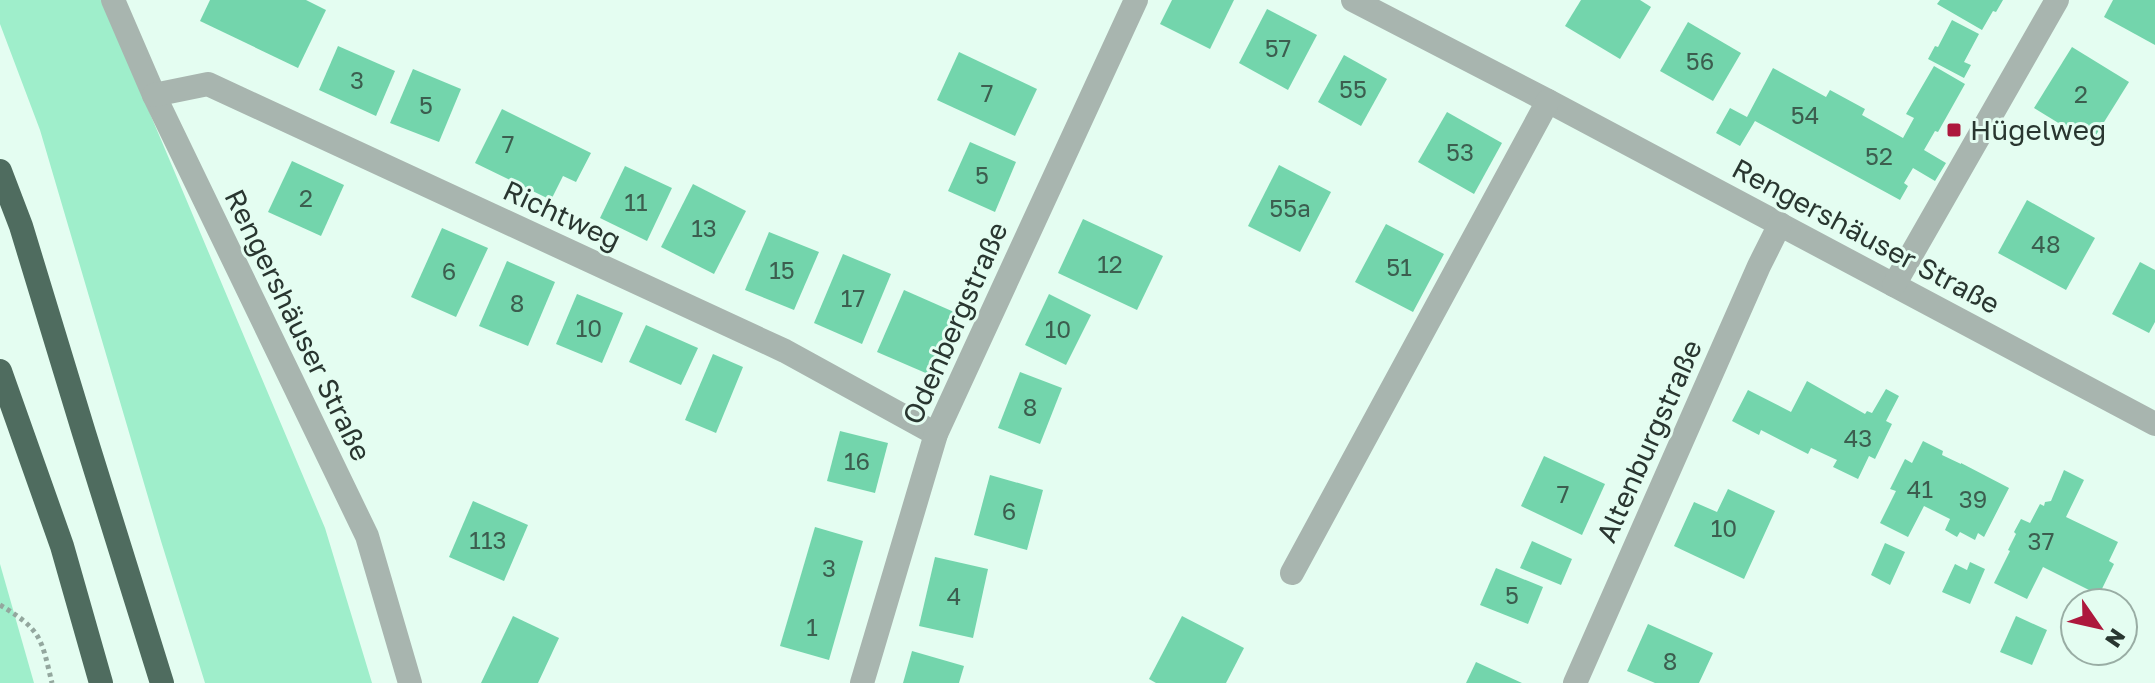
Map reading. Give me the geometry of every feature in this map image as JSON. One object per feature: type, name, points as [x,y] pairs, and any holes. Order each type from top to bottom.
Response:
[{"type":"highway","points":[[0,171],[21,226],[162,683]]},
{"type":"highway","points":[[0,371],[62,546],[101,683]]},
{"type":"street","name":"Rengershäuser Straße","points":[[113,0],[154,95],[367,536],[410,683]]},
{"type":"street","name":"Odenbergstraße","points":[[862,683],[936,434],[1136,0]]},
{"type":"street","name":"Rengershäuser Straße","points":[[1353,0],[2155,424]]},
{"type":"street","points":[[1894,285],[2057,0]]},
{"type":"street","name":"Richtweg","points":[[154,95],[208,84],[785,351],[936,434]]},
{"type":"street","points":[[1292,573],[1548,101]]},
{"type":"street","name":"Altenburgstraße","points":[[1575,683],[1780,224]]},
{"type":"path","points":[[0,605],[28,624],[42,641],[52,683]]},
{"type":"green space","points":[[0,0],[102,0],[325,528],[372,683],[205,683],[40,130],[0,24]]},
{"type":"green space","points":[[0,564],[34,683],[0,683]]},
{"type":"building","points":[[210,0],[306,0],[326,10],[298,68],[200,21]]},
{"type":"building","points":[[1172,0],[1234,0],[1210,49],[1160,24]]},
{"type":"building","points":[[1581,0],[1640,0],[1651,7],[1620,59],[1565,26]]},
{"type":"building","points":[[1940,0],[2003,0],[1982,30],[1937,4]]},
{"type":"building","points":[[2113,0],[2155,0],[2155,45],[2104,17]]},
{"type":"building","points":[[1267,9],[1317,35],[1288,90],[1239,63]]},
{"type":"building","points":[[1952,20],[1979,34],[1964,62],[1971,65],[1964,78],[1928,59]]},
{"type":"building","points":[[1688,22],[1741,53],[1713,101],[1660,71]]},
{"type":"building","points":[[338,46],[395,71],[376,116],[319,90]]},
{"type":"building","points":[[2072,47],[2129,82],[2091,143],[2034,108]]},
{"type":"building","points":[[959,52],[1037,89],[1015,136],[937,100]]},
{"type":"building","points":[[1344,55],[1387,79],[1361,126],[1318,102]]},
{"type":"building","points":[[1934,66],[1965,84],[1924,150],[1946,163],[1935,181],[1913,168],[1904,183],[1908,186],[1900,200],[1755,121],[1740,146],[1716,133],[1730,108],[1747,117],[1773,68],[1826,97],[1830,90],[1865,109],[1862,115],[1903,138],[1914,118],[1906,114]]},
{"type":"building","points":[[413,69],[461,89],[439,142],[390,123]]},
{"type":"building","points":[[502,109],[591,153],[576,182],[563,176],[551,200],[475,163]]},
{"type":"building","points":[[1447,112],[1502,143],[1474,194],[1418,162]]},
{"type":"building","points":[[970,142],[1016,162],[995,212],[948,191]]},
{"type":"building","points":[[292,161],[344,185],[321,236],[268,212]]},
{"type":"building","points":[[1279,165],[1331,192],[1300,252],[1248,226]]},
{"type":"building","points":[[625,166],[672,188],[647,241],[600,218]]},
{"type":"building","points":[[693,184],[746,211],[714,274],[661,247]]},
{"type":"building","points":[[2027,200],[2095,238],[2066,290],[1998,253]]},
{"type":"building","points":[[1083,219],[1163,256],[1137,310],[1058,273]]},
{"type":"building","points":[[1386,224],[1444,254],[1413,312],[1355,282]]},
{"type":"building","points":[[442,228],[488,248],[456,317],[411,297]]},
{"type":"building","points":[[769,232],[819,252],[794,310],[745,290]]},
{"type":"building","points":[[843,254],[891,274],[862,344],[814,323]]},
{"type":"building","points":[[507,261],[555,282],[528,346],[479,326]]},
{"type":"building","points":[[2140,262],[2155,270],[2155,322],[2149,333],[2112,314]]},
{"type":"building","points":[[904,290],[954,312],[928,374],[877,352]]},
{"type":"building","points":[[577,294],[623,313],[602,363],[556,344]]},
{"type":"building","points":[[1049,294],[1091,315],[1066,365],[1025,345]]},
{"type":"building","points":[[646,325],[698,348],[681,385],[629,362]]},
{"type":"building","points":[[713,354],[743,367],[716,433],[685,420]]},
{"type":"building","points":[[1020,372],[1062,388],[1040,444],[998,428]]},
{"type":"building","points":[[1807,381],[1865,414],[1867,411],[1872,413],[1886,389],[1899,396],[1886,421],[1892,424],[1875,459],[1869,456],[1858,479],[1833,467],[1837,460],[1811,448],[1808,454],[1761,430],[1759,435],[1732,421],[1748,390],[1791,412]]},
{"type":"building","points":[[840,431],[888,443],[875,493],[827,481]]},
{"type":"building","points":[[1923,441],[1943,451],[1942,455],[2009,488],[1984,537],[1978,533],[1975,540],[1960,532],[1957,537],[1945,530],[1950,519],[1924,506],[1908,537],[1880,523],[1896,491],[1890,489],[1905,459],[1912,463]]},
{"type":"building","points":[[1544,456],[1605,484],[1582,535],[1521,506]]},
{"type":"building","points":[[2064,470],[2084,480],[2066,517],[2118,542],[2109,561],[2114,564],[2103,587],[2083,587],[2043,567],[2027,599],[1994,583],[2021,519],[2030,523],[2040,504],[2044,506],[2045,502],[2051,501]]},
{"type":"building","points":[[990,475],[1043,490],[1027,550],[974,535]]},
{"type":"building","points":[[1728,489],[1775,511],[1744,579],[1674,546],[1694,502],[1717,512]]},
{"type":"building","points":[[473,501],[528,525],[504,581],[449,557]]},
{"type":"building","points":[[815,527],[863,541],[829,660],[780,646]]},
{"type":"building","points":[[1532,541],[1572,559],[1561,585],[1520,568]]},
{"type":"building","points":[[1885,543],[1905,552],[1890,585],[1871,575]]},
{"type":"building","points":[[935,557],[988,569],[973,638],[919,626]]},
{"type":"building","points":[[1970,562],[1985,569],[1970,604],[1942,592],[1955,564],[1967,570]]},
{"type":"building","points":[[1496,568],[1543,587],[1528,624],[1480,605]]},
{"type":"building","points":[[513,616],[559,638],[538,683],[481,683]]},
{"type":"building","points":[[1182,616],[1244,648],[1226,683],[1156,683],[1149,679]]},
{"type":"building","points":[[2016,616],[2047,630],[2032,665],[2000,652]]},
{"type":"building","points":[[1648,624],[1713,653],[1699,683],[1655,683],[1627,671]]},
{"type":"building","points":[[912,651],[964,666],[959,683],[903,683]]},
{"type":"building","points":[[1476,662],[1522,683],[1466,683]]},
{"type":"place","name":"Hügelweg","points":[[1954,130]]}]
